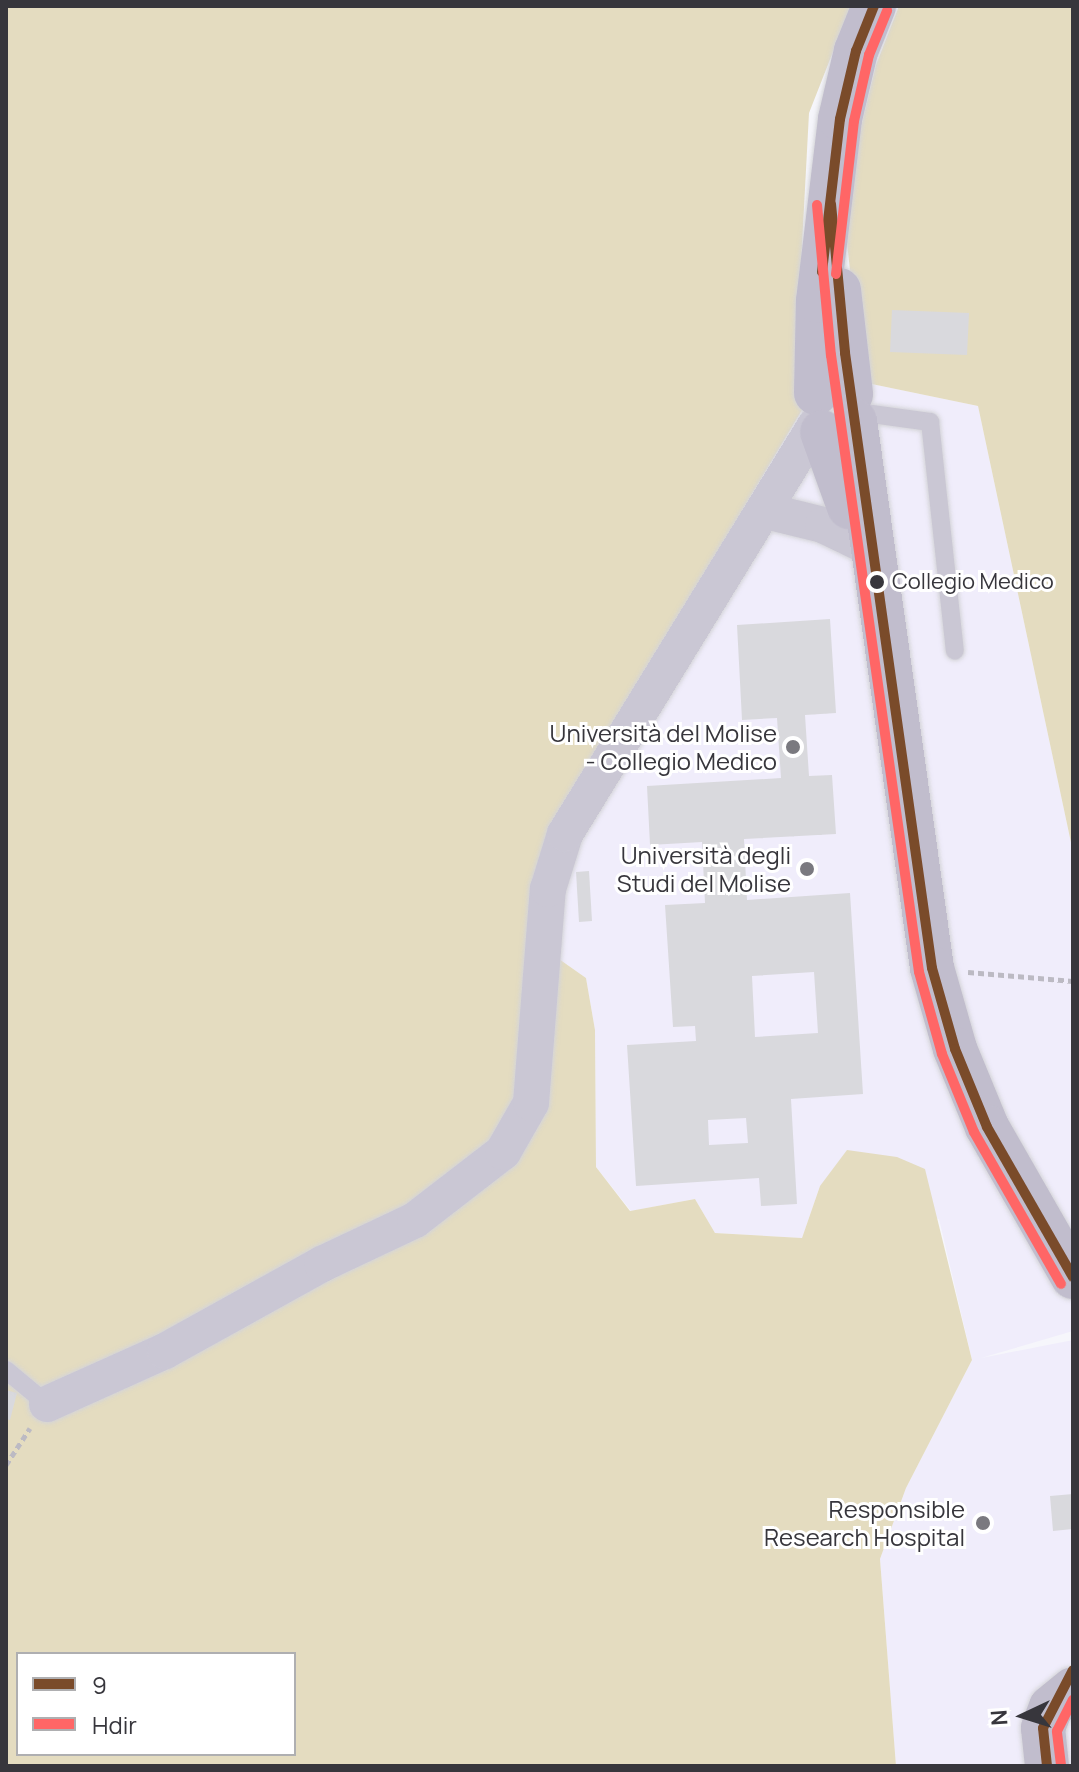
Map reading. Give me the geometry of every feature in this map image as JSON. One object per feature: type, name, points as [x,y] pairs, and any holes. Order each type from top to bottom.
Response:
[{"type":"main road","points":[[874,6],[856,51],[840,119],[818,301],[860,543],[883,629]]},
{"type":"main road","points":[[836,413],[883,629],[932,968],[955,1049],[987,1127],[1073,1277]]},
{"type":"main road","points":[[1049,1729],[1073,1670]]},
{"type":"street","points":[[47,1404],[165,1351],[322,1264],[415,1220],[503,1152],[531,1103],[548,889],[565,834],[766,511],[836,413]]},
{"type":"street","points":[[766,511],[823,525],[860,543]]},
{"type":"lane","points":[[836,413],[930,422],[955,651]]},
{"type":"lane","points":[[6,1370],[47,1404]]},
{"type":"path","points":[[932,968],[1073,981]]},
{"type":"path","points":[[6,1465],[47,1404]]},
{"type":"shaded area","points":[[6,6],[851,6],[809,113],[796,359],[805,405],[570,799],[549,952],[586,978],[595,1030],[596,1167],[630,1211],[695,1199],[715,1233],[802,1238],[820,1186],[847,1150],[897,1157],[925,1169],[972,1360],[906,1488],[880,1559],[896,1766],[6,1766]]},
{"type":"shaded area","points":[[899,6],[1073,6],[1073,852],[978,406],[862,382],[845,224],[853,160],[876,65]]},
{"type":"shaded area","name":"Università degli Studi del Molise","points":[[862,382],[978,406],[1073,852],[1073,1331],[981,1358],[1073,1340],[1073,1766],[896,1766],[880,1559],[906,1488],[972,1360],[939,1219],[820,1186],[802,1238],[715,1233],[695,1199],[631,1211],[596,1167],[595,1030],[586,978],[549,952],[535,886],[675,620],[790,426],[805,405]]},
{"type":"building","points":[[892,310],[969,313],[967,355],[890,352]]},
{"type":"building","points":[[830,619],[836,713],[805,715],[809,776],[832,775],[836,834],[744,839],[747,900],[850,893],[863,1094],[791,1099],[797,1204],[761,1206],[759,1178],[636,1186],[627,1045],[696,1041],[695,1026],[673,1027],[665,905],[705,903],[702,842],[650,845],[647,786],[781,778],[777,718],[742,720],[737,625]],"holes":[[[814,972],[818,1033],[755,1037],[752,976]],[[746,1118],[748,1143],[709,1145],[708,1120]]]},
{"type":"building","points":[[589,871],[592,921],[579,922],[576,872]]},
{"type":"building","points":[[6,1390],[17,1393],[10,1420],[6,1419]]},
{"type":"building","points":[[1073,1494],[1073,1529],[1053,1531],[1050,1496]]},
{"type":"transit line","name":"9","points":[[822,272],[840,119],[856,51],[874,6]]},
{"type":"transit line","name":"Hdir","points":[[836,274],[854,121],[869,55],[887,11]]},
{"type":"transit line","name":"9","points":[[831,204],[845,353],[932,968],[955,1049],[987,1127],[1073,1277]]},
{"type":"transit line","name":"Hdir","points":[[817,205],[831,355],[919,972],[942,1054],[974,1132],[1061,1284]]},
{"type":"transit line","name":"9","points":[[1047,1766],[1043,1728],[1073,1670]]},
{"type":"transit line","name":"Hdir","points":[[1061,1765],[1057,1731],[1073,1700]]},
{"type":"place","name":"Collegio Medico","points":[[877,582]]},
{"type":"place","name":"Università del Molise - Collegio Medico","points":[[793,747]]},
{"type":"place","name":"Università degli Studi del Molise","points":[[807,869]]},
{"type":"place","name":"Responsible Research Hospital","points":[[983,1523]]}]
